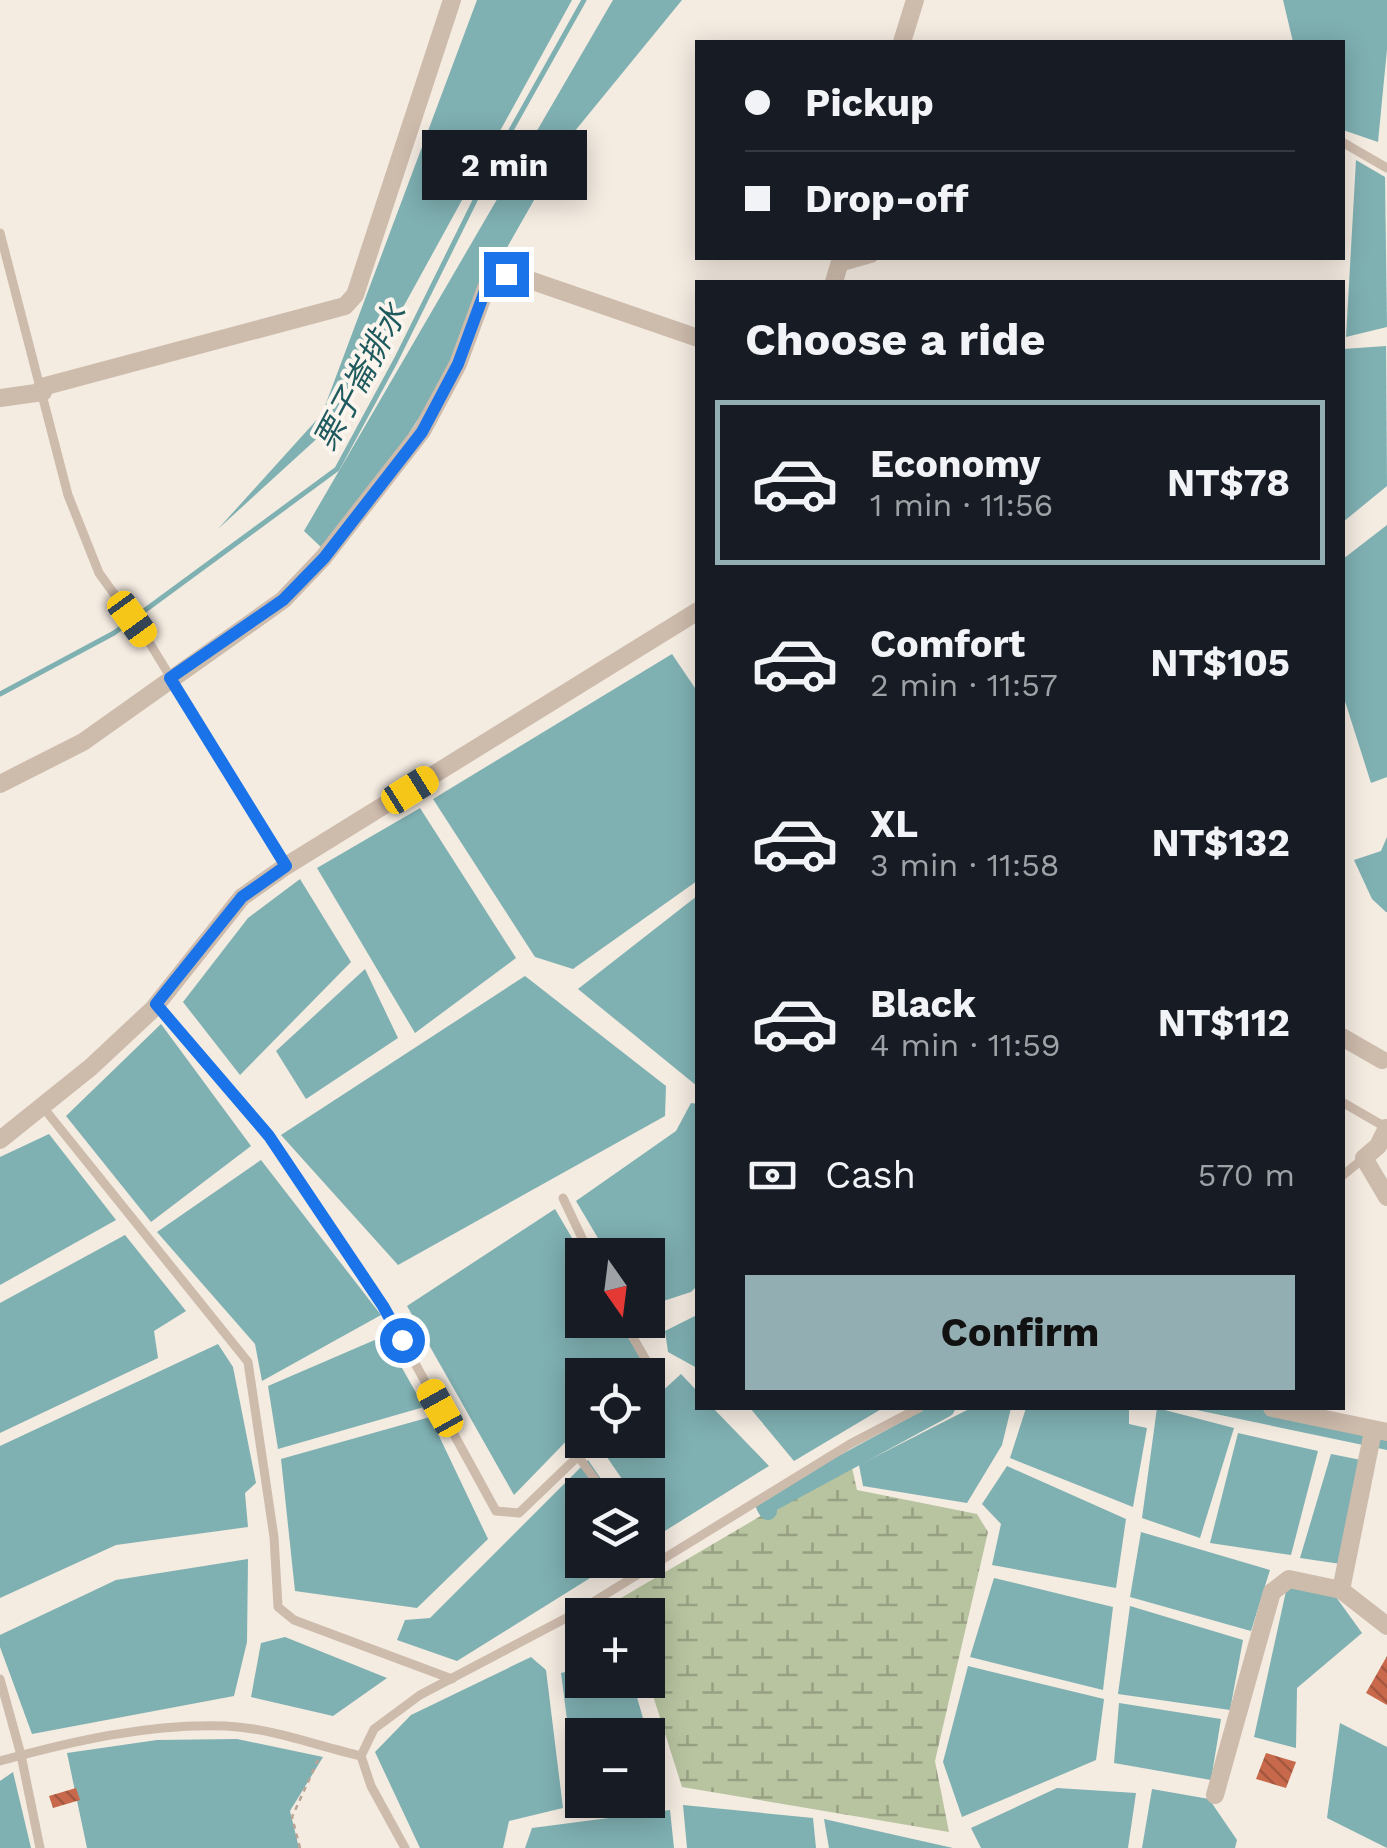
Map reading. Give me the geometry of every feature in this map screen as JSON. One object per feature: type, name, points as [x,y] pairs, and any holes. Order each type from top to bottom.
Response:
[{"type":"street","points":[[0,398],[42,390],[345,306],[355,295],[452,0]]},
{"type":"street","points":[[903,40],[915,0]]},
{"type":"street","points":[[0,784],[83,742],[283,600],[324,558],[422,432],[458,364],[486,288],[495,278],[506,274],[518,276],[695,337]]},
{"type":"street","points":[[0,1140],[91,1067],[156,1004],[242,897],[695,613]]},
{"type":"street","points":[[1345,1038],[1382,1060]]},
{"type":"street","points":[[1387,1126],[1378,1146],[1364,1158],[1387,1197]]},
{"type":"street","points":[[1278,1410],[1375,1440],[1340,1590]]},
{"type":"street","points":[[1215,1795],[1272,1592],[1289,1579],[1340,1590],[1387,1626]]},
{"type":"lane","points":[[1345,144],[1387,168]]},
{"type":"lane","points":[[0,233],[68,495],[99,573],[170,678],[286,866]]},
{"type":"lane","points":[[838,269],[866,260]]},
{"type":"lane","points":[[156,1004],[269,1136],[362,1274],[496,1511],[520,1513],[576,1458]]},
{"type":"lane","points":[[1345,1104],[1387,1126]]},
{"type":"lane","points":[[42,1106],[248,1362],[274,1536],[278,1606],[294,1620],[452,1679]]},
{"type":"lane","points":[[1345,1174],[1364,1158]]},
{"type":"lane","points":[[563,1198],[582,1238]]},
{"type":"lane","points":[[665,1561],[769,1493],[915,1410]]},
{"type":"lane","points":[[406,1848],[370,1786],[361,1756],[374,1729],[420,1695],[635,1578]]},
{"type":"lane","points":[[0,1679],[40,1848]]},
{"type":"lane","points":[[0,1761],[138,1730],[228,1726],[288,1736],[361,1756]]},
{"type":"path","points":[[300,1848],[292,1817],[323,1747]]},
{"type":"green space","points":[[851,1463],[857,1490],[977,1514],[988,1532],[935,1761],[949,1832],[682,1787],[665,1734],[665,1718],[660,1718],[654,1698],[665,1698],[665,1598],[621,1598],[655,1578],[665,1578],[665,1572]]},
{"type":"water","points":[[477,0],[572,0],[345,413],[218,529],[322,414]]},
{"type":"water","points":[[613,0],[682,0],[570,137],[480,295],[441,384],[391,461],[322,548],[304,531]]},
{"type":"water","points":[[1283,0],[1387,0],[1387,49],[1378,142],[1345,131],[1345,40],[1293,40]]},
{"type":"water","points":[[1356,160],[1385,177],[1387,327],[1346,337]]},
{"type":"water","points":[[1386,346],[1387,486],[1345,520],[1345,349]]},
{"type":"water","points":[[1387,525],[1387,777],[1371,783],[1345,701],[1345,557]]},
{"type":"water","points":[[672,654],[695,688],[695,882],[573,969],[535,957],[433,799]]},
{"type":"water","points":[[420,808],[516,958],[415,1033],[317,868]]},
{"type":"water","points":[[1387,837],[1386,912],[1372,899],[1354,860],[1381,851]]},
{"type":"water","points":[[300,879],[351,962],[240,1075],[183,1002],[248,918]]},
{"type":"water","points":[[695,898],[695,1084],[578,989]]},
{"type":"water","points":[[365,969],[398,1038],[306,1099],[276,1051]]},
{"type":"water","points":[[525,976],[666,1086],[665,1116],[398,1265],[281,1135]]},
{"type":"water","points":[[161,1024],[251,1146],[151,1222],[66,1116]]},
{"type":"water","points":[[691,1103],[695,1104],[695,1288],[691,1292],[665,1300],[665,1238],[598,1238],[576,1201],[676,1131]]},
{"type":"water","points":[[49,1134],[116,1220],[0,1285],[0,1157]]},
{"type":"water","points":[[261,1160],[381,1315],[262,1381],[255,1344],[157,1232]]},
{"type":"water","points":[[555,1209],[572,1238],[565,1238],[565,1338],[631,1338],[643,1358],[565,1358],[565,1442],[514,1495],[407,1306]]},
{"type":"water","points":[[125,1235],[186,1311],[154,1331],[158,1358],[0,1433],[0,1303]]},
{"type":"water","points":[[695,1316],[695,1367],[668,1352],[665,1331]]},
{"type":"water","points":[[384,1336],[424,1407],[278,1449],[268,1386]]},
{"type":"water","points":[[218,1344],[233,1367],[256,1483],[245,1493],[248,1527],[116,1545],[0,1598],[0,1446]]},
{"type":"water","points":[[681,1374],[695,1389],[695,1410],[715,1410],[769,1466],[665,1531],[665,1478],[621,1478],[608,1458],[665,1458],[665,1389]]},
{"type":"water","points":[[752,1410],[880,1410],[794,1461]]},
{"type":"water","points":[[967,1410],[1011,1410],[1002,1445],[967,1503],[863,1486],[859,1465]]},
{"type":"water","points":[[1025,1410],[1129,1410],[1129,1424],[1147,1428],[1133,1507],[1010,1458]]},
{"type":"water","points":[[1157,1410],[1234,1428],[1200,1538],[1142,1518]]},
{"type":"water","points":[[1197,1410],[1264,1410],[1387,1436],[1387,1450]]},
{"type":"water","points":[[430,1417],[488,1539],[417,1608],[295,1591],[281,1459]]},
{"type":"water","points":[[1238,1433],[1318,1451],[1291,1555],[1210,1543]]},
{"type":"water","points":[[1331,1454],[1361,1460],[1341,1564],[1300,1558]]},
{"type":"water","points":[[588,1460],[600,1478],[570,1478]]},
{"type":"water","points":[[1007,1466],[1126,1519],[1116,1588],[992,1565],[1001,1524],[982,1504]]},
{"type":"water","points":[[565,1483],[565,1578],[590,1578],[457,1661],[397,1640],[405,1620],[430,1618]]},
{"type":"water","points":[[1141,1532],[1270,1570],[1251,1631],[1130,1597]]},
{"type":"water","points":[[248,1559],[247,1642],[234,1696],[32,1734],[0,1647],[0,1635],[116,1580]]},
{"type":"water","points":[[994,1578],[1113,1607],[1103,1690],[970,1657]]},
{"type":"water","points":[[1288,1582],[1336,1597],[1362,1633],[1297,1688],[1296,1748],[1254,1737]]},
{"type":"water","points":[[1130,1606],[1243,1640],[1230,1710],[1118,1694]]},
{"type":"water","points":[[285,1637],[387,1678],[333,1716],[251,1697],[261,1643]]},
{"type":"water","points":[[531,1657],[546,1670],[563,1808],[509,1821],[503,1848],[420,1848],[375,1752],[411,1715]]},
{"type":"water","points":[[968,1666],[1104,1699],[1096,1760],[962,1817],[943,1762]]},
{"type":"water","points":[[565,1672],[565,1698],[637,1698],[643,1718],[567,1718],[561,1673]]},
{"type":"water","points":[[1119,1703],[1221,1719],[1211,1780],[1114,1763]]},
{"type":"water","points":[[1340,1723],[1387,1747],[1387,1848],[1327,1818]]},
{"type":"water","points":[[237,1739],[323,1757],[290,1811],[299,1848],[87,1848],[67,1753],[157,1740]]},
{"type":"water","points":[[13,1772],[31,1848],[0,1848],[0,1781]]},
{"type":"water","points":[[1057,1788],[1136,1793],[1128,1848],[981,1848],[971,1828]]},
{"type":"water","points":[[1152,1789],[1209,1799],[1237,1840],[1235,1848],[1142,1848]]},
{"type":"water","points":[[683,1805],[813,1818],[816,1848],[687,1848]]},
{"type":"water","points":[[670,1810],[674,1848],[525,1848],[532,1828],[609,1818],[665,1818],[665,1811]]},
{"type":"water","points":[[824,1819],[953,1848],[829,1848]]},
{"type":"building","points":[[1387,1656],[1387,1705],[1366,1693]]},
{"type":"building","points":[[1266,1753],[1296,1762],[1286,1788],[1256,1779]]},
{"type":"building","points":[[76,1788],[80,1800],[53,1808],[49,1796]]},
{"type":"waterway","name":"栗子崙排水","points":[[0,694],[114,633],[337,469],[500,150],[584,0]]},
{"type":"waterway","points":[[768,1511],[765,1506],[942,1410]]},
{"type":"route","points":[[402,1340],[269,1136],[156,1004],[242,897],[286,866],[170,678],[283,600],[324,558],[422,432],[458,364],[486,288],[495,278],[506,274]]}]
